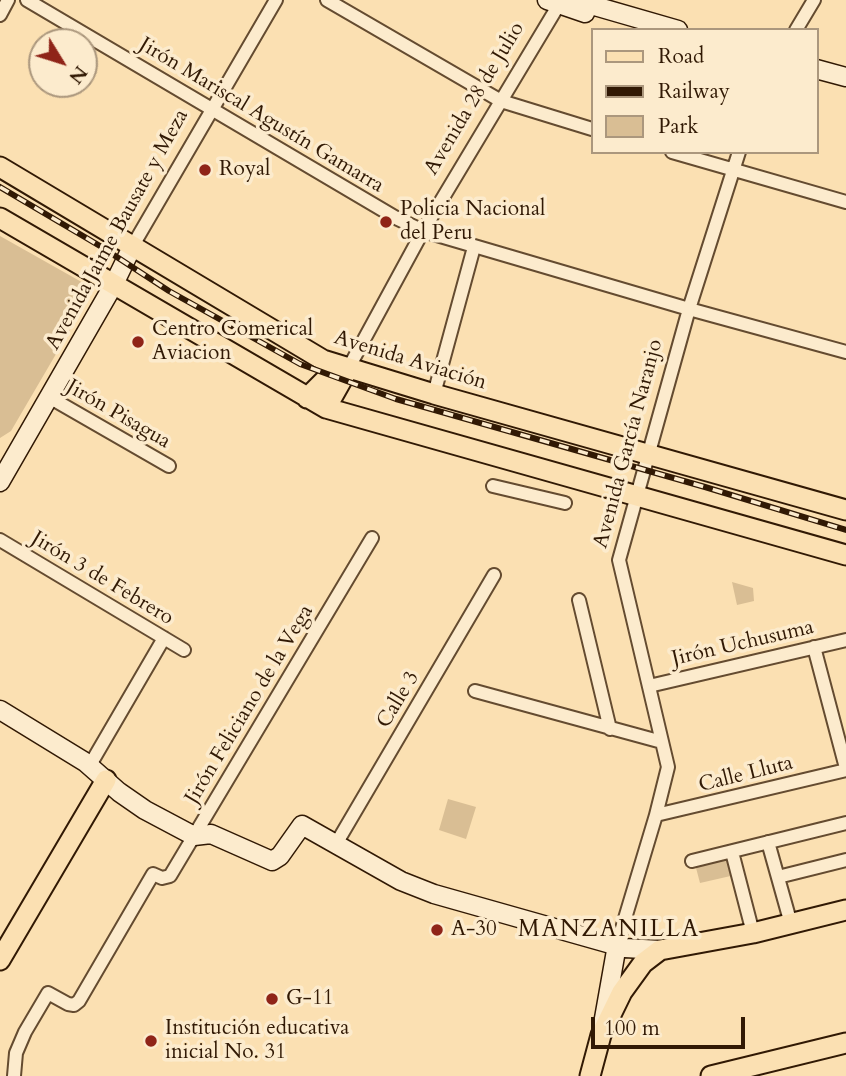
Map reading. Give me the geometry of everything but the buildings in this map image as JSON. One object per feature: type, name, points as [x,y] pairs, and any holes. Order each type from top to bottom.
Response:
[{"type":"main road","name":"Avenida Aviación","points":[[0,167],[323,360],[846,510]]},
{"type":"main road","points":[[0,218],[326,408],[846,555]]},
{"type":"main road","points":[[307,398],[332,373],[348,369]]},
{"type":"main road","name":"Avenida 28 de Julio","points":[[326,408],[348,369]]},
{"type":"main road","points":[[0,960],[106,780]]},
{"type":"main road","points":[[601,1035],[632,976],[660,950],[753,933],[846,910]]},
{"type":"main road","name":"Avenida García Naranjo","points":[[590,1076],[601,1035]]},
{"type":"main road","points":[[711,1076],[740,1072],[846,1043]]},
{"type":"street","points":[[0,15],[8,0]]},
{"type":"street","name":"Jirón Mariscal Agustín Gamarra","points":[[27,0],[398,219],[423,231],[846,352]]},
{"type":"street","name":"Avenida Jaime Bausate y Meza","points":[[0,482],[114,285],[132,247],[276,0]]},
{"type":"street","points":[[327,0],[500,101],[590,128]]},
{"type":"street","points":[[797,28],[814,0]]},
{"type":"street","points":[[560,1],[636,28]]},
{"type":"street","points":[[560,1],[670,28]]},
{"type":"street","name":"Avenida 28 de Julio","points":[[348,369],[423,231],[560,1]]},
{"type":"street","points":[[818,70],[846,77]]},
{"type":"street","points":[[818,80],[846,87]]},
{"type":"street","points":[[679,154],[846,202]]},
{"type":"street","name":"Avenida García Naranjo","points":[[601,1035],[617,945],[668,767],[619,560],[689,309],[738,154]]},
{"type":"street","points":[[434,394],[474,247]]},
{"type":"street","name":"Jirón Pisagua","points":[[49,397],[169,466]]},
{"type":"street","points":[[494,486],[565,503]]},
{"type":"street","name":"Jirón Feliciano de la Vega","points":[[15,1076],[16,1053],[48,993],[68,1004],[74,1005],[79,1001],[153,874],[165,878],[170,876],[372,538]]},
{"type":"street","name":"Jirón 3 de Febrero","points":[[0,540],[184,650]]},
{"type":"street","name":"Calle 3","points":[[336,844],[494,575]]},
{"type":"street","points":[[579,600],[610,729]]},
{"type":"street","points":[[90,765],[163,638]]},
{"type":"street","name":"Jirón Uchusuma","points":[[649,685],[846,640]]},
{"type":"street","points":[[814,647],[846,769]]},
{"type":"street","points":[[475,691],[662,742]]},
{"type":"street","points":[[0,710],[90,765],[145,810],[194,836],[211,834],[272,861],[280,856],[302,825],[401,881],[434,894],[617,945],[643,951],[660,950]]},
{"type":"street","name":"Calle Lluta","points":[[656,815],[846,769]]},
{"type":"street","points":[[692,861],[846,823]]},
{"type":"street","points":[[768,842],[791,924]]},
{"type":"street","points":[[732,852],[753,933]]},
{"type":"street","points":[[778,877],[846,860]]},
{"type":"green space","points":[[0,236],[94,289],[11,431],[0,438]]},
{"type":"green space","points":[[732,582],[753,588],[754,601],[737,605]]},
{"type":"green space","points":[[448,799],[476,807],[466,839],[439,830]]},
{"type":"green space","points":[[729,857],[735,875],[700,883],[695,864]]},
{"type":"railway","points":[[0,187],[100,246],[169,291],[300,364],[396,399],[846,530]]},
{"type":"place","name":"Royal","points":[[205,170]]},
{"type":"place","name":"Policia Nacional del Peru","points":[[386,222]]},
{"type":"place","name":"Centro Comerical Aviacion","points":[[138,342]]},
{"type":"place","name":"A-30","points":[[437,930]]},
{"type":"place","name":"G-11","points":[[272,999]]},
{"type":"place","name":"Institución educativa inicial No. 31","points":[[151,1041]]},
{"type":"district","name":"MANZANILLA","points":[[609,931]]}]
